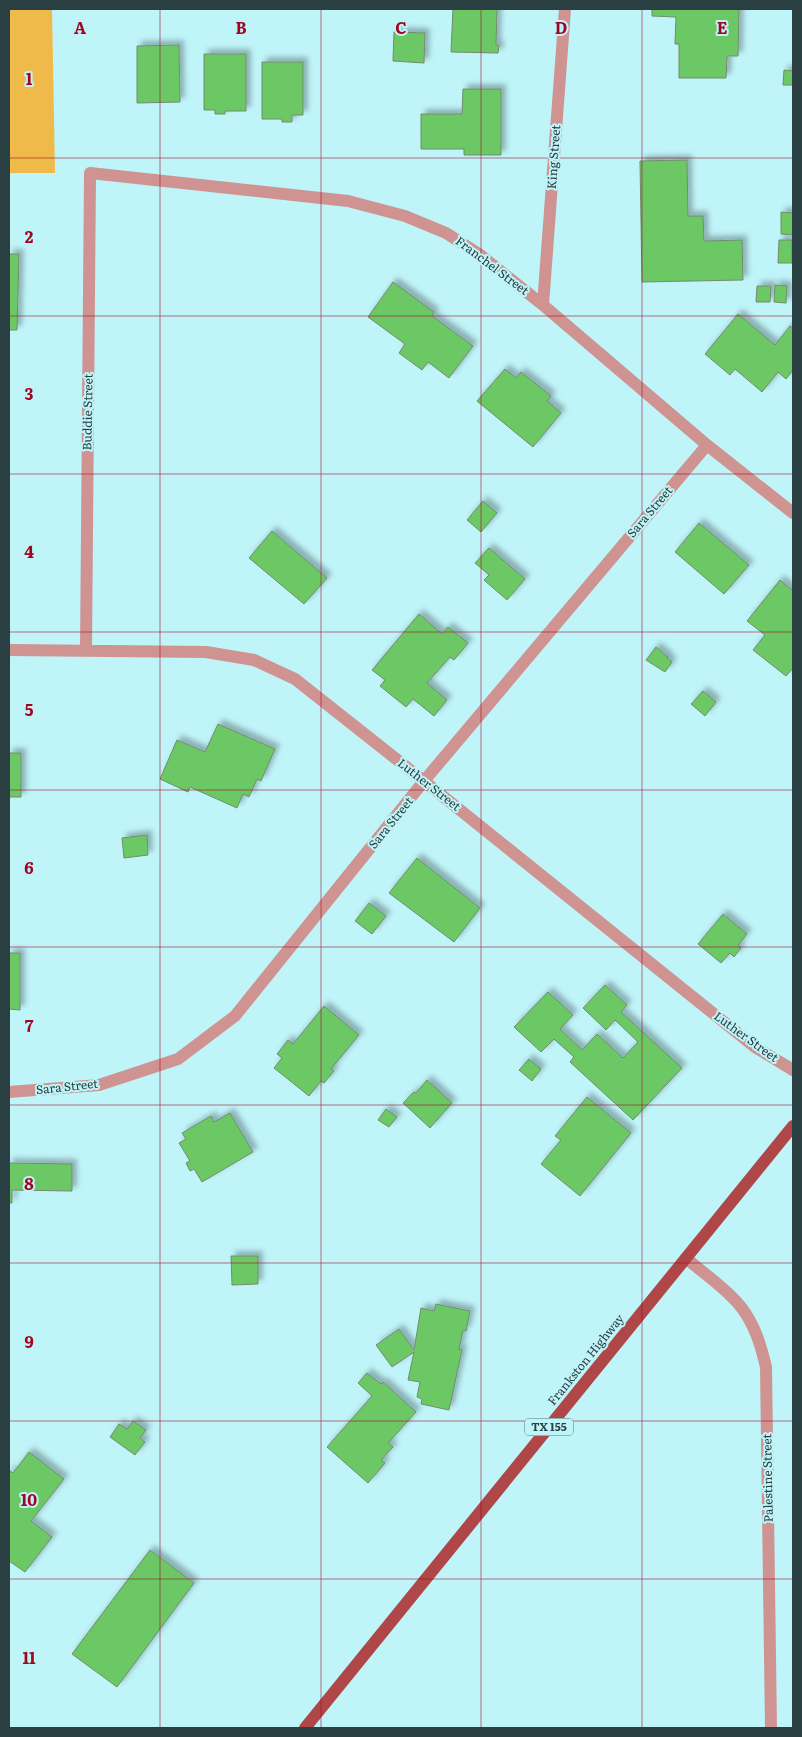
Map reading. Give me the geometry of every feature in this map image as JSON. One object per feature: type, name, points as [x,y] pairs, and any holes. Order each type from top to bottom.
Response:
[{"type":"main road","name":"Frankston Highway","points":[[305,1728],[793,1126]]},
{"type":"street","name":"King Street","points":[[543,305],[565,9]]},
{"type":"street","name":"Franchel Street","points":[[90,173],[348,201],[405,216],[446,233],[479,254],[543,305],[707,444],[793,513]]},
{"type":"street","name":"Buddie Street","points":[[86,650],[90,173]]},
{"type":"street","name":"Sara Street","points":[[9,1092],[99,1085],[178,1059],[235,1016],[424,781],[707,444]]},
{"type":"street","name":"Luther Street","points":[[9,650],[206,652],[254,660],[295,679],[755,1047],[793,1070]]},
{"type":"street","name":"Palestine Street","points":[[686,1258],[741,1306],[761,1344],[766,1367],[771,1728]]},
{"type":"shaded area","points":[[9,9],[52,9],[55,173],[9,173]]},
{"type":"building","points":[[453,9],[497,9],[496,45],[499,45],[498,53],[451,52]]},
{"type":"building","points":[[652,9],[739,9],[738,56],[727,56],[726,78],[679,78],[679,44],[675,44],[676,17],[652,16]]},
{"type":"building","points":[[394,32],[425,33],[424,63],[393,61]]},
{"type":"building","points":[[179,45],[180,102],[137,103],[137,46]]},
{"type":"building","points":[[204,54],[246,54],[246,111],[225,111],[225,114],[215,114],[215,110],[204,110]]},
{"type":"building","points":[[262,62],[303,62],[303,115],[292,115],[292,122],[282,122],[282,119],[262,119]]},
{"type":"building","points":[[784,70],[793,71],[793,85],[783,85]]},
{"type":"building","points":[[463,89],[501,89],[501,155],[464,155],[464,149],[421,149],[421,114],[462,114]]},
{"type":"building","points":[[687,160],[688,216],[703,216],[704,241],[742,240],[743,280],[642,282],[640,161]]},
{"type":"building","points":[[781,212],[793,213],[793,235],[781,234]]},
{"type":"building","points":[[779,240],[792,240],[792,263],[778,263]]},
{"type":"building","points":[[9,254],[19,254],[17,330],[9,330]]},
{"type":"building","points":[[393,282],[434,312],[432,316],[473,346],[449,378],[428,362],[422,370],[399,353],[405,344],[368,317]]},
{"type":"building","points":[[775,285],[787,286],[786,303],[774,302]]},
{"type":"building","points":[[757,286],[771,286],[770,302],[756,302]]},
{"type":"building","points":[[738,314],[775,345],[790,326],[793,328],[793,370],[786,379],[778,372],[762,392],[735,369],[730,375],[705,354]]},
{"type":"building","points":[[505,369],[516,378],[521,372],[551,396],[547,401],[561,413],[533,447],[477,401]]},
{"type":"building","points":[[483,501],[497,513],[481,532],[467,520]]},
{"type":"building","points":[[699,523],[749,565],[724,594],[675,552]]},
{"type":"building","points":[[272,531],[327,578],[304,604],[249,558]]},
{"type":"building","points":[[489,548],[525,579],[507,600],[484,580],[489,575],[475,563]]},
{"type":"building","points":[[780,580],[793,591],[793,668],[786,676],[753,650],[765,635],[747,621]]},
{"type":"building","points":[[419,614],[442,634],[448,627],[468,643],[454,660],[450,657],[427,683],[447,700],[434,716],[413,699],[406,707],[380,686],[385,680],[372,670]]},
{"type":"building","points":[[656,647],[672,662],[665,672],[646,660]]},
{"type":"building","points":[[703,691],[716,702],[705,716],[691,704]]},
{"type":"building","points":[[218,724],[275,749],[261,781],[257,779],[249,797],[243,794],[237,808],[190,787],[188,792],[160,779],[177,740],[205,752]]},
{"type":"building","points":[[9,753],[21,753],[21,797],[9,797]]},
{"type":"building","points":[[147,835],[148,855],[124,858],[122,838]]},
{"type":"building","points":[[417,858],[480,908],[454,942],[389,893]]},
{"type":"building","points":[[369,903],[386,916],[372,934],[355,921]]},
{"type":"building","points":[[723,914],[747,934],[738,945],[741,948],[734,957],[730,953],[721,963],[698,944]]},
{"type":"building","points":[[9,953],[20,953],[20,1010],[9,1009]]},
{"type":"building","points":[[605,985],[627,1005],[621,1012],[682,1068],[633,1120],[570,1062],[574,1057],[554,1039],[541,1052],[514,1027],[548,992],[573,1015],[560,1029],[582,1050],[597,1034],[623,1058],[638,1042],[615,1020],[606,1030],[583,1008]]},
{"type":"building","points":[[324,1006],[359,1035],[331,1069],[334,1071],[324,1083],[321,1081],[309,1096],[274,1068],[282,1058],[277,1054],[288,1040],[293,1044]]},
{"type":"building","points":[[529,1059],[541,1069],[532,1081],[519,1070]]},
{"type":"building","points":[[427,1080],[452,1103],[430,1128],[403,1103],[414,1092],[416,1093]]},
{"type":"building","points":[[587,1097],[631,1133],[580,1196],[541,1164],[561,1140],[555,1136]]},
{"type":"building","points":[[386,1109],[397,1117],[389,1127],[378,1120]]},
{"type":"building","points":[[230,1113],[253,1152],[202,1182],[194,1169],[190,1171],[186,1163],[190,1161],[179,1143],[186,1139],[182,1133],[211,1116],[214,1122]]},
{"type":"building","points":[[9,1163],[72,1164],[72,1191],[12,1190],[12,1203],[9,1203]]},
{"type":"building","points":[[231,1256],[258,1256],[258,1284],[232,1285]]},
{"type":"building","points":[[436,1304],[470,1311],[466,1331],[463,1330],[459,1349],[462,1350],[449,1410],[421,1404],[422,1399],[417,1397],[420,1382],[408,1380],[414,1352],[392,1367],[376,1345],[399,1329],[414,1350],[421,1308],[434,1311]]},
{"type":"building","points":[[367,1373],[381,1384],[383,1382],[416,1412],[388,1443],[393,1447],[381,1460],[385,1463],[368,1483],[327,1447],[372,1396],[358,1383]]},
{"type":"building","points":[[133,1421],[146,1430],[140,1438],[145,1442],[135,1455],[110,1437],[119,1424],[127,1429]]},
{"type":"building","points":[[29,1452],[64,1479],[31,1521],[52,1537],[25,1572],[9,1561],[9,1470],[13,1473]]},
{"type":"building","points":[[150,1550],[194,1583],[117,1687],[72,1654]]}]
